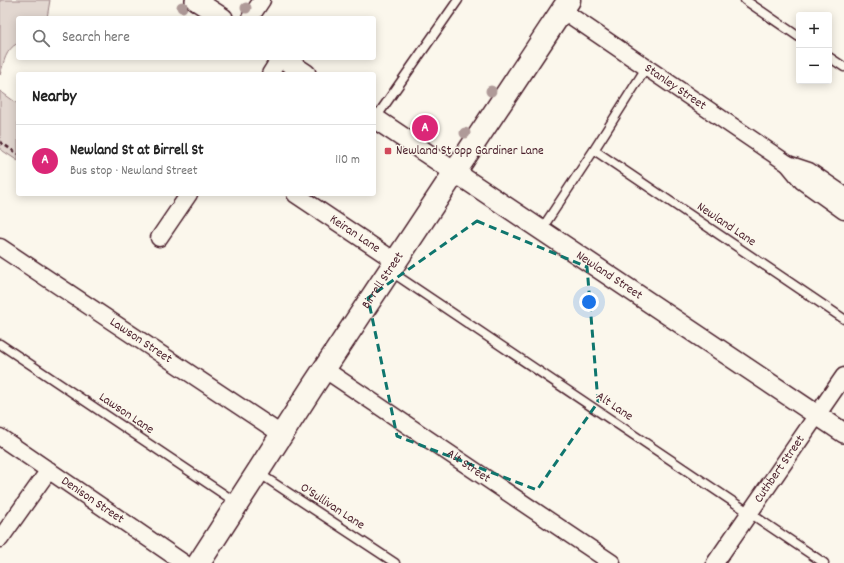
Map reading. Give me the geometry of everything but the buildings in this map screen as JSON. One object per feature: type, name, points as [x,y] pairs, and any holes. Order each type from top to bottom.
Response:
[{"type":"main road","name":"Birrell Street","points":[[199,563],[281,434],[566,5]]},
{"type":"street","points":[[195,0],[219,16]]},
{"type":"street","points":[[251,16],[262,0]]},
{"type":"street","name":"Stanley Street","points":[[566,5],[646,68],[788,164],[809,171],[844,195]]},
{"type":"street","points":[[271,72],[280,60]]},
{"type":"street","points":[[284,60],[303,72]]},
{"type":"street","name":"Newland Street","points":[[376,120],[844,433]]},
{"type":"street","name":"Stanley Street","points":[[788,164],[802,181],[844,211]]},
{"type":"street","points":[[159,238],[188,196]]},
{"type":"street","name":"Keiran Lane","points":[[298,196],[392,266]]},
{"type":"street","name":"Lawson Street","points":[[0,247],[281,434]]},
{"type":"street","name":"Alt Street","points":[[324,369],[612,563]]},
{"type":"street","name":"Cuthbert Street","points":[[715,563],[844,376]]},
{"type":"street","name":"Denison Street","points":[[0,437],[184,563]]},
{"type":"street","points":[[0,540],[50,470]]},
{"type":"lane","points":[[376,118],[458,0]]},
{"type":"lane","points":[[745,0],[796,35]]},
{"type":"lane","points":[[832,59],[844,67]]},
{"type":"lane","points":[[541,230],[646,68]]},
{"type":"lane","name":"Newland Lane","points":[[594,150],[844,319]]},
{"type":"lane","name":"Alt Lane","points":[[392,266],[749,513],[824,563]]},
{"type":"lane","name":"Lawson Lane","points":[[0,344],[238,503]]},
{"type":"lane","name":"O'Sullivan Lane","points":[[257,472],[395,563]]},
{"type":"path","points":[[0,142],[16,153]]},
{"type":"highlighted area","points":[[477,221],[587,267],[598,402],[537,490],[397,436],[368,298]]},
{"type":"shaded area","points":[[0,0],[50,0],[47,16],[16,16],[16,44],[10,49],[4,61],[0,75]]},
{"type":"shaded area","points":[[0,91],[16,103],[16,160],[0,149]]},
{"type":"place","name":"Newland St at Birrell St","points":[[425,128]]},
{"type":"place","name":"Newland St opp Gardiner Lane","points":[[388,151]]}]
